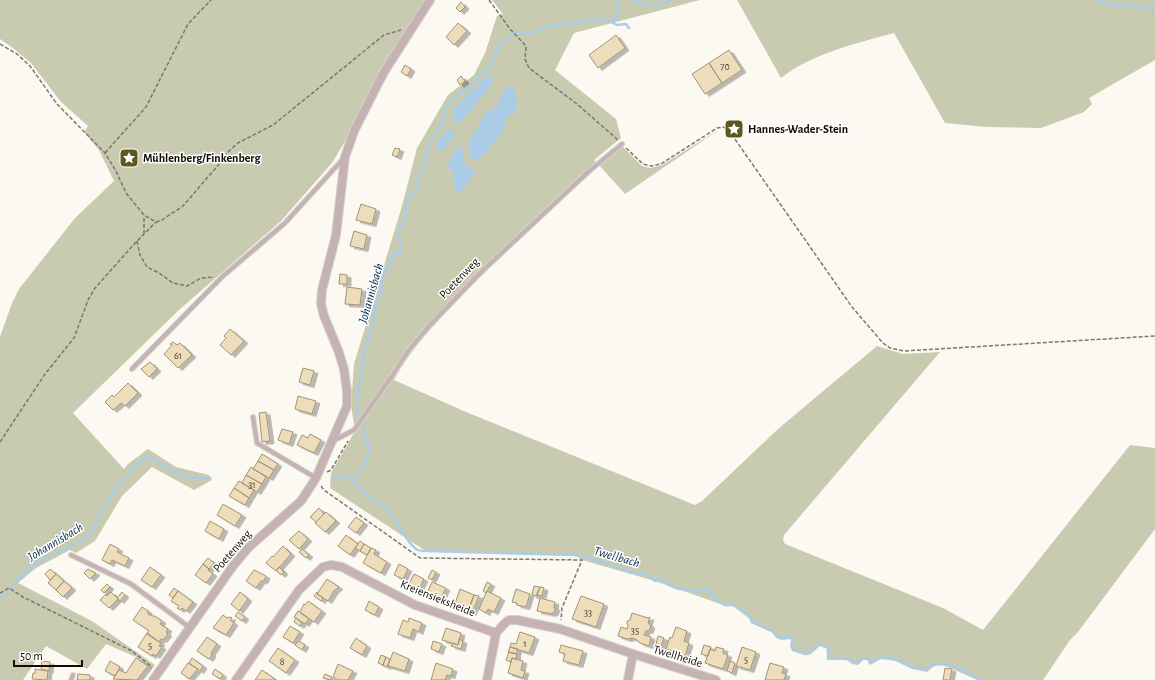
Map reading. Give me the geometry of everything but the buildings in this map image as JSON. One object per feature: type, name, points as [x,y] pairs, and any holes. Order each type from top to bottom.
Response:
[{"type":"street","name":"Poetenweg","points":[[153,680],[233,566],[248,548],[301,501],[316,478],[346,406],[347,391],[344,369],[324,316],[322,304],[322,290],[336,235],[345,157],[354,131],[384,72],[430,0]]},
{"type":"street","name":"Kreiensieksheide","points":[[236,680],[299,590],[323,567],[331,565],[342,567],[415,605],[496,633]]},
{"type":"street","points":[[487,680],[496,633],[505,622],[509,620],[517,620],[560,630],[632,654],[628,680]]},
{"type":"street","name":"Twellheide","points":[[632,654],[716,680]]},
{"type":"lane","name":"Poetenweg","points":[[331,442],[354,430],[408,351],[429,326],[495,259],[588,172],[622,144]]},
{"type":"lane","name":"Poetenweg","points":[[132,368],[223,276],[284,223],[345,157]]},
{"type":"lane","points":[[253,417],[257,443],[316,478]]},
{"type":"lane","points":[[71,555],[131,584],[189,627]]},
{"type":"lane","points":[[71,680],[73,675]]},
{"type":"path","points":[[105,153],[146,107],[188,24],[211,0]]},
{"type":"path","points":[[489,0],[510,29],[526,46],[525,59],[529,68],[577,104],[644,164],[651,166],[661,164],[717,128],[724,127],[730,132],[852,307],[882,342],[890,348],[904,351],[1155,336]]},
{"type":"path","points":[[0,442],[45,374],[74,338],[88,300],[95,288],[137,241],[156,222],[162,220],[183,206],[229,151],[238,143],[273,125],[384,35],[411,28]]},
{"type":"path","points":[[0,44],[17,54],[30,66],[57,104],[105,153],[116,171],[126,193],[144,215],[156,222]]},
{"type":"path","points":[[144,215],[144,234]]},
{"type":"path","points":[[137,241],[140,255],[146,267],[159,273],[173,283],[187,286],[201,278],[223,276]]},
{"type":"path","points":[[354,430],[331,470],[316,478],[324,490],[420,558],[582,560],[562,608],[560,630]]},
{"type":"path","points":[[0,593],[9,588],[23,597],[132,651],[158,672]]},
{"type":"green space","points":[[0,0],[425,0],[385,64],[346,140],[332,163],[281,221],[179,310],[73,413],[124,469],[128,464],[148,449],[176,467],[209,475],[212,480],[194,490],[152,467],[122,496],[95,541],[76,553],[70,550],[36,568],[18,583],[92,621],[155,665],[152,669],[136,657],[106,644],[87,669],[46,646],[23,680],[0,680],[0,337],[12,303],[19,289],[75,218],[114,181],[99,150],[84,132],[88,126],[61,102],[31,63],[0,39]]},
{"type":"green space","points":[[492,0],[700,0],[574,33],[555,70],[616,119],[621,138],[594,160],[599,165],[495,263],[442,316],[408,357],[394,380],[466,412],[695,505],[702,501],[778,429],[877,346],[903,354],[940,352],[784,535],[783,540],[785,544],[943,608],[983,630],[1130,445],[1155,448],[1155,529],[1078,632],[1070,640],[1043,680],[977,680],[944,665],[935,665],[927,672],[912,669],[896,661],[881,659],[870,665],[868,660],[863,660],[858,665],[852,664],[847,660],[827,660],[827,649],[820,646],[810,654],[803,655],[792,651],[790,646],[791,639],[781,640],[771,632],[751,623],[750,619],[733,606],[726,606],[655,581],[582,560],[574,555],[437,551],[427,552],[330,488],[331,473],[355,431],[351,405],[354,364],[402,206],[417,148],[448,95],[474,75],[485,53],[497,16],[503,14]]},
{"type":"green space","points":[[737,0],[1155,0],[1155,60],[1089,98],[1092,104],[1084,112],[1041,128],[986,127],[945,123],[894,33],[835,50],[806,62],[781,78]]},
{"type":"green space","points":[[720,129],[625,194],[599,165],[622,146],[642,166],[650,168],[662,165]]},
{"type":"water","points":[[490,75],[493,80],[490,86],[464,119],[456,124],[453,122],[454,118],[452,111],[464,99],[470,90],[475,89],[483,79]]},
{"type":"water","points":[[509,86],[512,87],[516,96],[517,103],[515,113],[507,116],[503,133],[489,146],[490,152],[484,154],[479,160],[472,160],[469,155],[471,149],[468,146],[468,143],[472,139],[473,132],[479,128],[481,120],[486,112],[498,106],[501,95]]},
{"type":"water","points":[[450,129],[455,133],[442,151],[438,150],[437,146],[439,138],[444,136],[446,130]]},
{"type":"water","points":[[458,146],[462,147],[464,163],[475,172],[468,183],[459,192],[455,190],[453,172],[448,163]]},
{"type":"waterway","name":"Johannisbach","points":[[358,416],[358,390],[363,366],[364,348],[373,324],[374,309],[382,289],[382,277],[391,262],[393,254],[399,253],[401,246],[398,232],[406,215],[406,200],[415,192],[431,140],[442,123],[448,103],[476,81],[481,73],[491,67],[496,52],[502,42],[516,32],[535,32],[550,26],[571,24],[592,19],[614,21],[618,11],[616,4],[621,0]]},
{"type":"waterway","points":[[632,0],[651,5],[665,3],[670,0]]},
{"type":"waterway","points":[[1098,0],[1115,6],[1121,4],[1155,10]]},
{"type":"waterway","name":"Johannisbach","points":[[610,21],[617,25],[626,24],[629,28]]},
{"type":"waterway","name":"Johannisbach","points":[[355,480],[364,466],[368,454],[367,441],[363,426]]},
{"type":"waterway","name":"Johannisbach","points":[[0,599],[34,564],[89,536],[107,502],[119,485],[144,458],[151,458],[179,474],[193,478],[210,478]]},
{"type":"waterway","name":"Twellbach","points":[[333,478],[347,477],[353,479],[366,494],[391,514],[414,548],[419,550],[583,556],[638,574],[644,573],[655,581],[661,579],[669,585],[679,589],[696,592],[706,589],[718,601],[725,605],[734,605],[750,617],[752,622],[773,631],[777,637],[791,637],[793,639],[793,649],[805,653],[810,652],[819,644],[828,647],[828,658],[848,659],[858,663],[862,658],[868,658],[870,663],[882,657],[897,660],[912,667],[926,670],[932,666],[946,665],[969,673],[981,680]]},
{"type":"place","name":"Hannes-Wader-Stein","points":[[734,129]]},
{"type":"place","name":"Mühlenberg/Finkenberg","points":[[129,158]]}]
